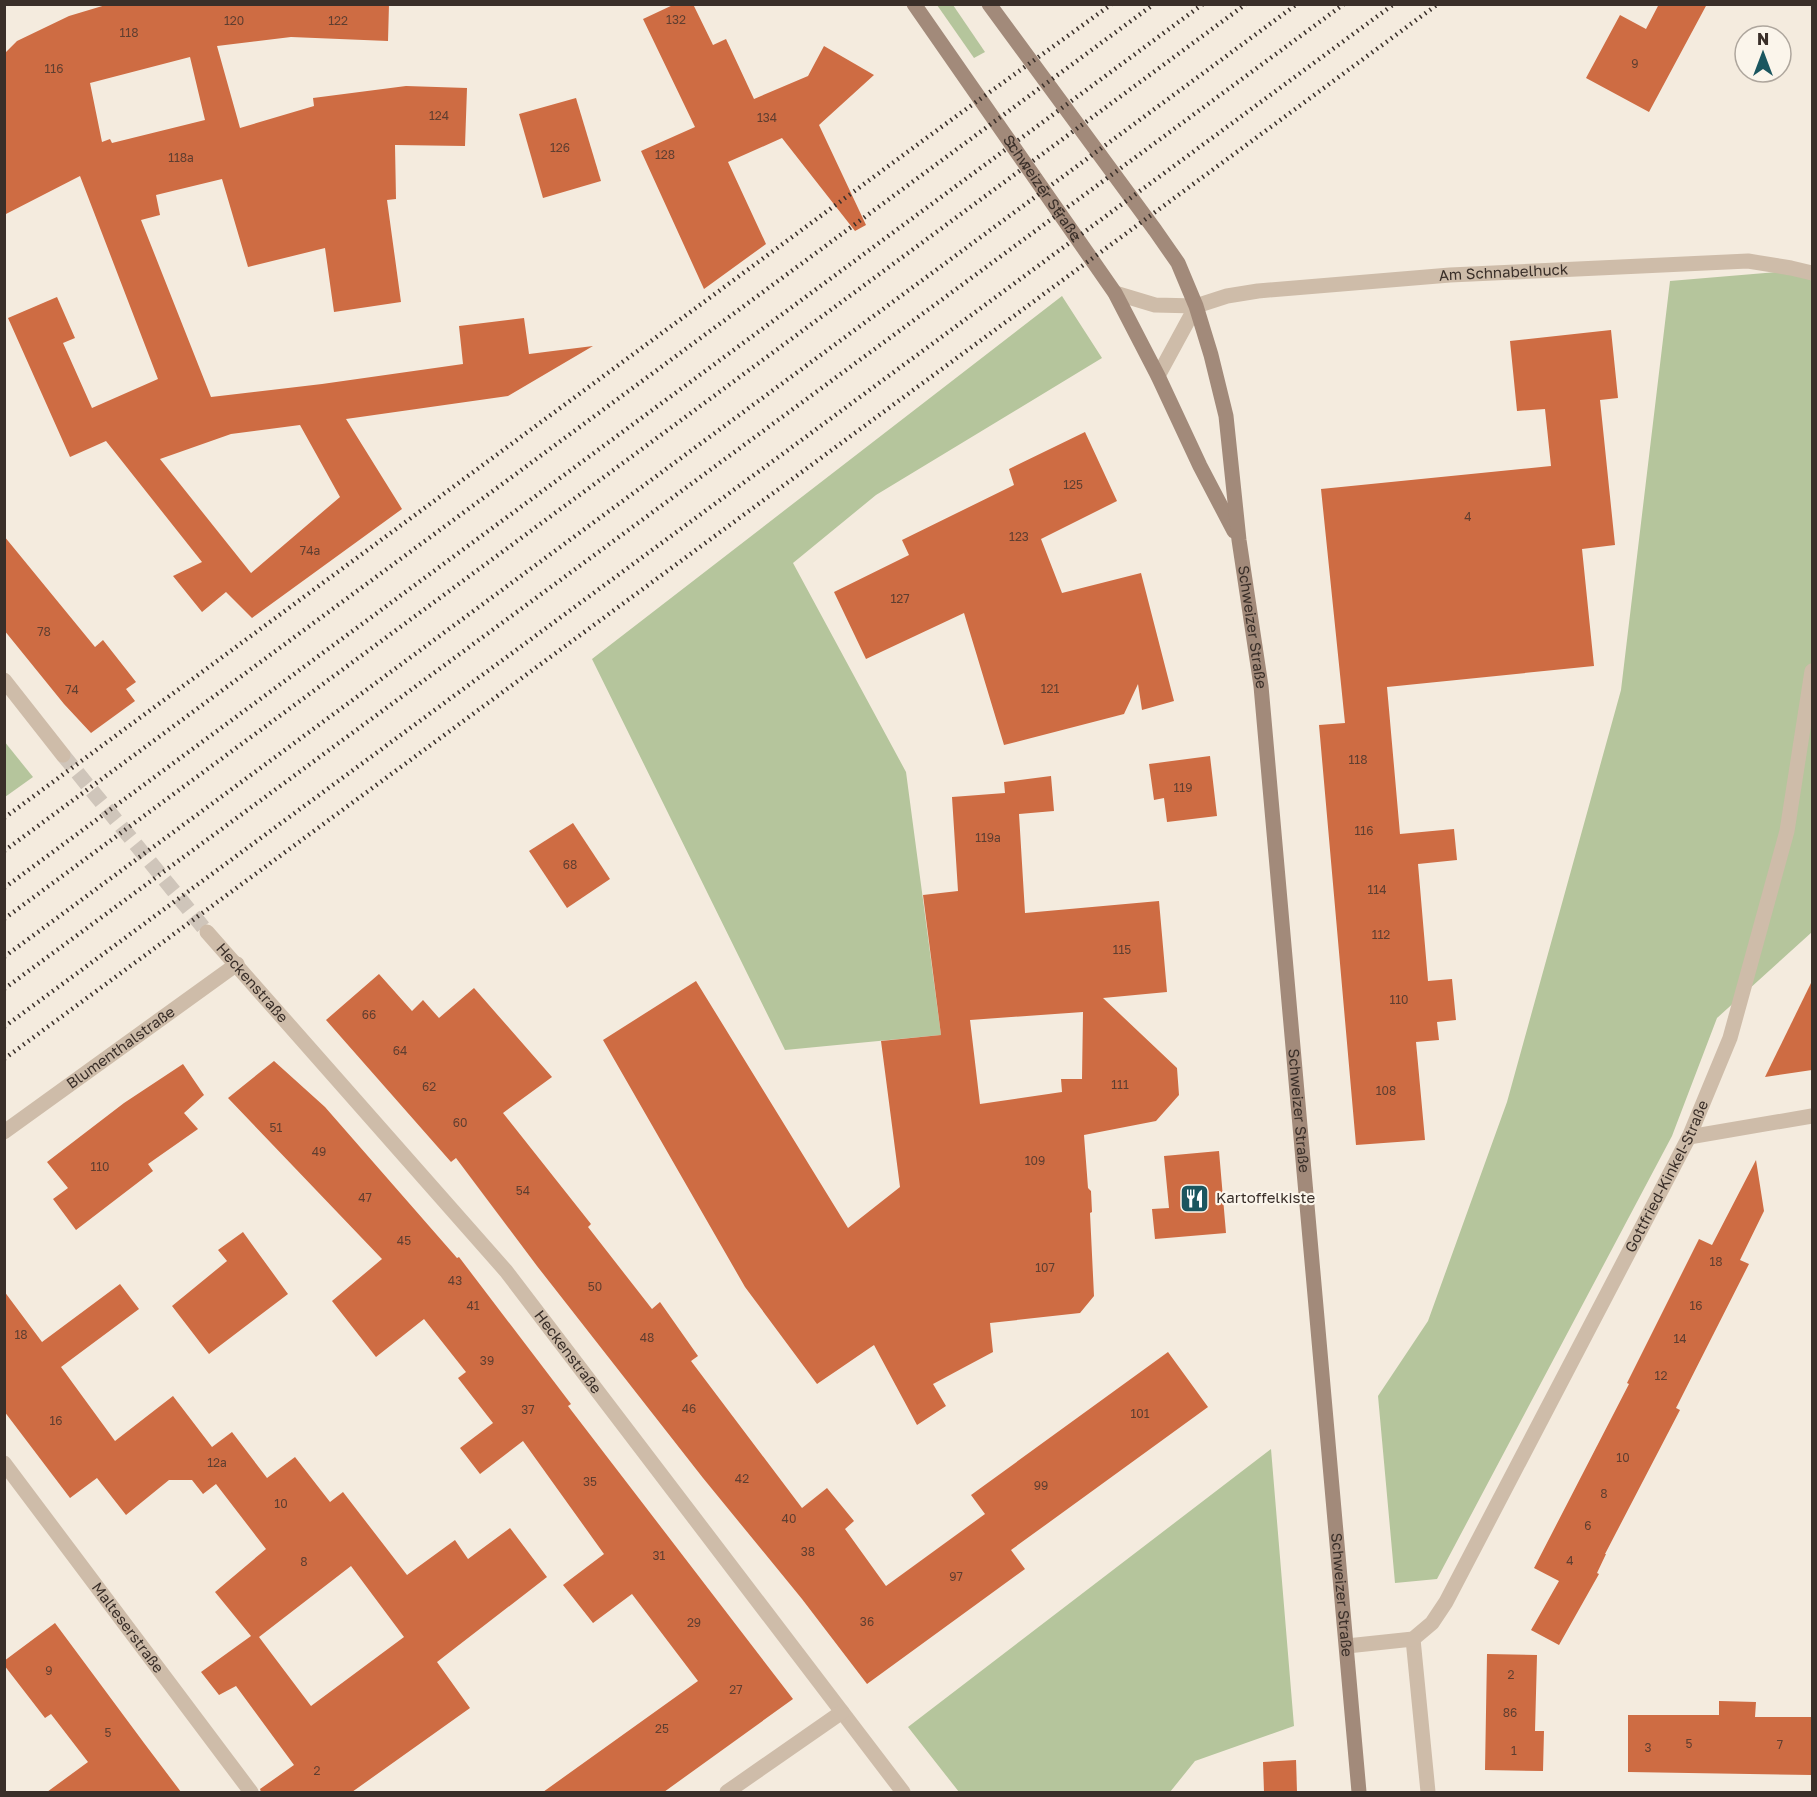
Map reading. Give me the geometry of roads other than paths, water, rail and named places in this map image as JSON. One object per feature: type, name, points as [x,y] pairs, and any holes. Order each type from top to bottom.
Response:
[{"type":"main road","name":"Schweizer Straße","points":[[914,4],[1114,293],[1239,540]]},
{"type":"main road","name":"Schweizer Straße","points":[[989,4],[1178,263],[1196,306],[1226,416],[1239,540],[1261,686],[1359,1792]]},
{"type":"street","name":"Am Schnabelhuck","points":[[1114,293],[1155,305],[1196,306],[1227,296],[1258,291],[1450,275],[1748,261],[1791,267],[1812,273]]},
{"type":"street","points":[[1158,376],[1196,306]]},
{"type":"street","name":"Gottfried-Kinkel-Straße","points":[[1413,1639],[1432,1623],[1446,1602],[1689,1137],[1730,1038],[1787,831],[1812,671]]},
{"type":"street","points":[[4,680],[63,755]]},
{"type":"street","name":"Heckenstraße","points":[[207,932],[506,1271],[903,1792]]},
{"type":"street","name":"Blumenthalstraße","points":[[4,1132],[237,964]]},
{"type":"street","points":[[1689,1137],[1812,1116]]},
{"type":"street","name":"Malteserstraße","points":[[4,1463],[251,1792]]},
{"type":"street","points":[[1347,1646],[1413,1639],[1428,1792]]},
{"type":"street","points":[[728,1792],[842,1712]]},
{"type":"tunnel","points":[[63,755],[207,932]]},
{"type":"railway","points":[[4,818],[940,128],[1112,4]]},
{"type":"railway","points":[[4,851],[1154,4]]},
{"type":"railway","points":[[4,888],[1203,4]]},
{"type":"railway","points":[[4,919],[1246,4]]},
{"type":"railway","points":[[4,957],[1297,4]]},
{"type":"railway","points":[[4,989],[1344,4]]},
{"type":"railway","points":[[4,1027],[1394,4]]},
{"type":"railway","points":[[4,1059],[1438,4]]},
{"type":"place","name":"Kartoffelkiste","points":[[1195,1198]]}]
